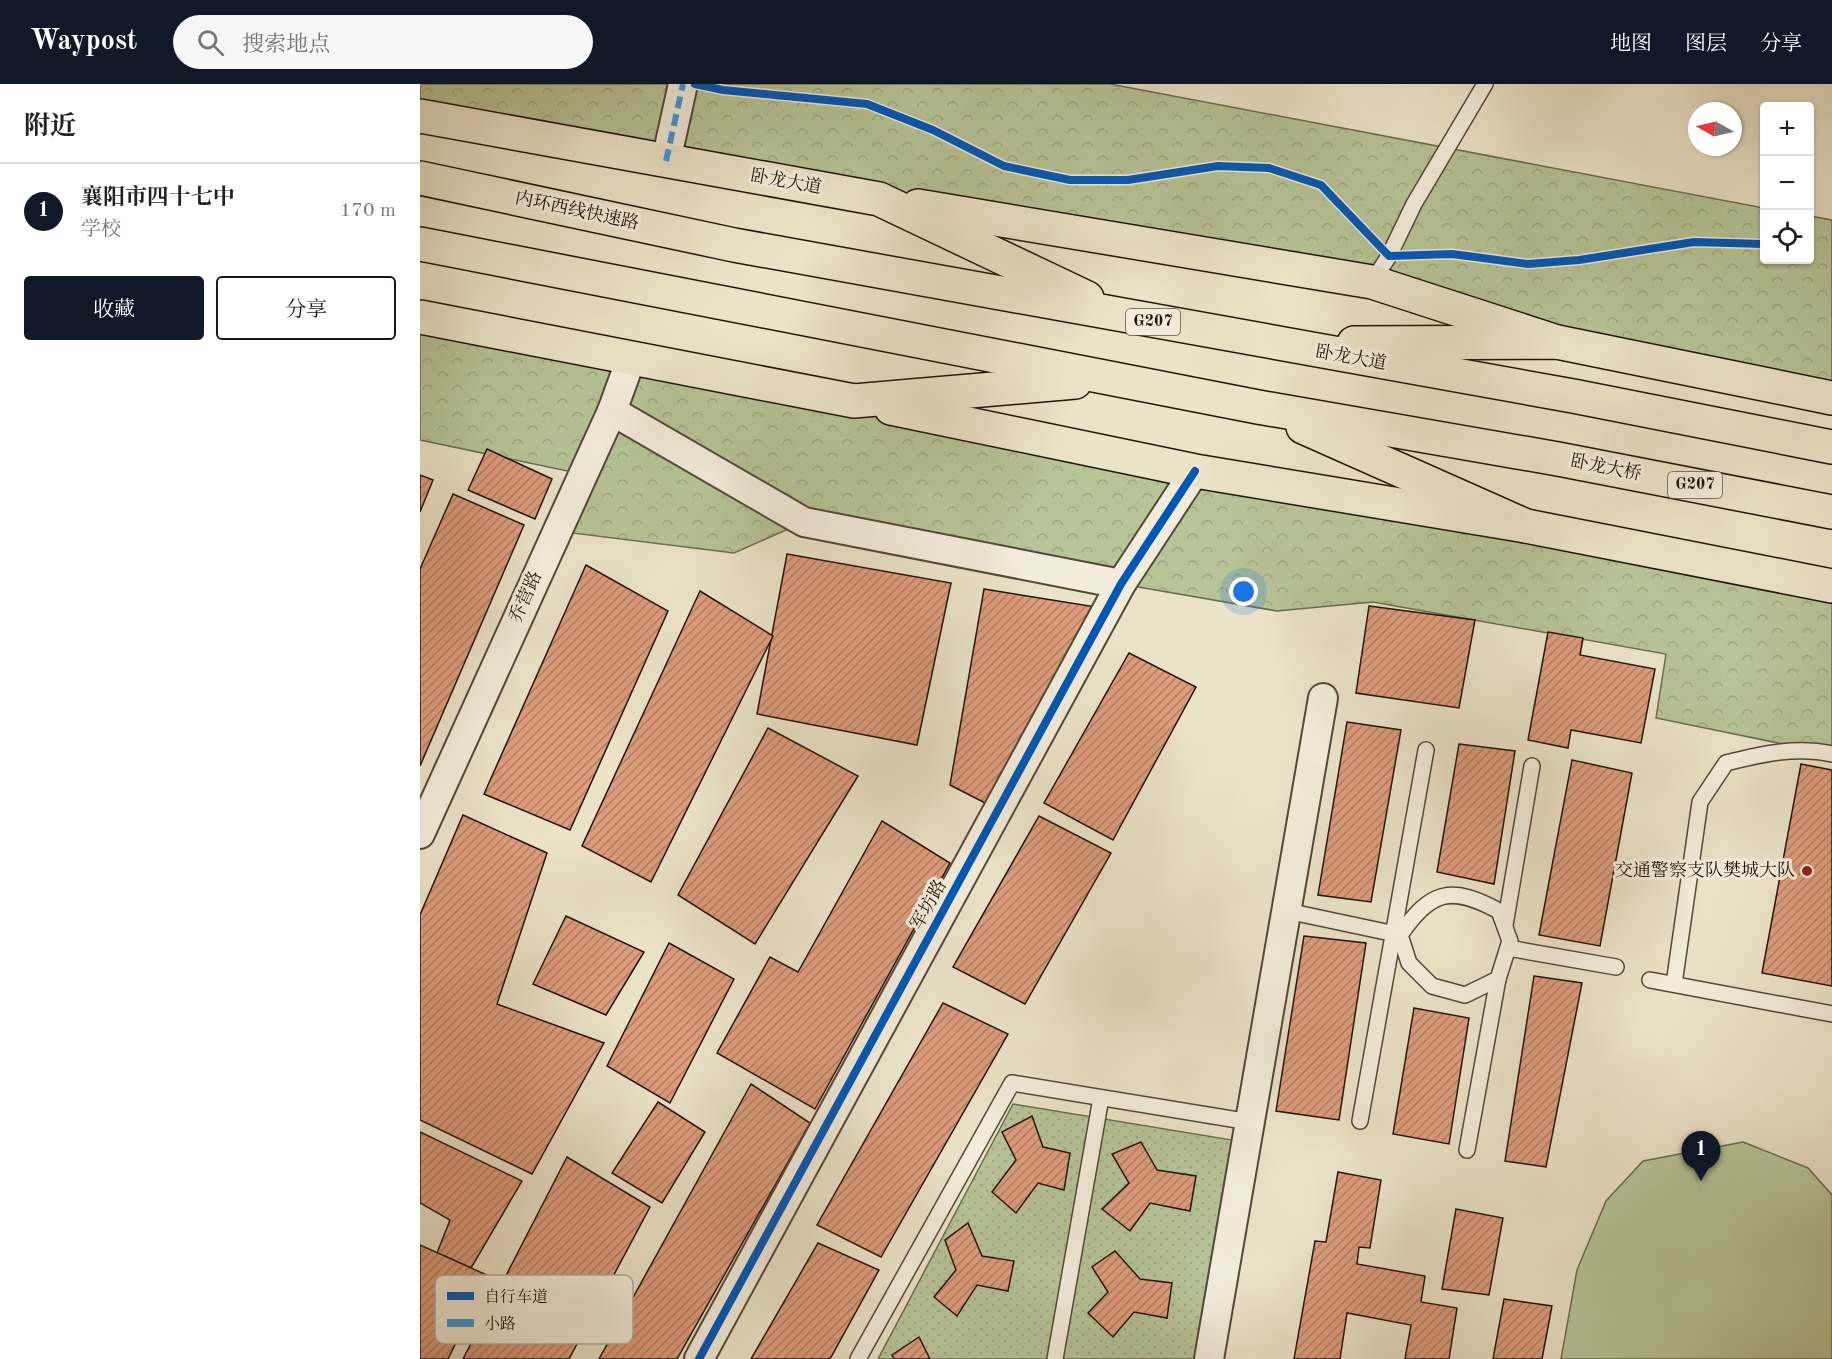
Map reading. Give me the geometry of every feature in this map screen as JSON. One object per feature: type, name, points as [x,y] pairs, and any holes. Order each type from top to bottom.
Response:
[{"type":"highway","name":"卧龙大道","points":[[420,116],[879,199],[1130,318]]},
{"type":"highway","name":"内环西线快速路","points":[[420,178],[734,245]]},
{"type":"highway","points":[[879,199],[1372,282],[1557,342],[1832,398]]},
{"type":"highway","name":"G207","points":[[420,244],[1258,407]]},
{"type":"highway","name":"卧龙大道","points":[[734,245],[1268,343],[1573,396],[1832,447]]},
{"type":"highway","name":"G207","points":[[420,317],[854,401],[1115,379]]},
{"type":"highway","points":[[1268,343],[1557,342]]},
{"type":"highway","points":[[854,401],[1195,471],[1526,526],[1832,586]]},
{"type":"highway","points":[[1258,407],[1526,526]]},
{"type":"highway","name":"卧龙大桥","points":[[1258,407],[1558,459],[1832,512]]},
{"type":"street","points":[[666,161],[683,84]]},
{"type":"street","name":"乔营路","points":[[420,834],[612,411],[631,359]]},
{"type":"street","points":[[612,411],[804,522],[1120,584]]},
{"type":"street","name":"军坊路","points":[[699,1359],[1120,584],[1195,471]]},
{"type":"street","points":[[1209,1359],[1323,698]]},
{"type":"lane","points":[[1372,282],[1389,256],[1414,204],[1485,84]]},
{"type":"lane","points":[[1674,984],[1700,802],[1726,763],[1753,756],[1810,749],[1832,754]]},
{"type":"lane","points":[[1360,1121],[1396,934],[1426,750]]},
{"type":"lane","points":[[1505,928],[1532,766]]},
{"type":"lane","points":[[1396,934],[1416,912],[1445,894],[1473,897],[1499,911],[1505,928],[1509,941],[1508,948],[1498,979],[1467,1150]]},
{"type":"lane","points":[[1287,911],[1396,934]]},
{"type":"lane","points":[[1396,934],[1409,963],[1432,986],[1465,995],[1498,979]]},
{"type":"lane","points":[[1508,948],[1616,967]]},
{"type":"lane","points":[[1650,980],[1832,1014]]},
{"type":"lane","points":[[858,1359],[1012,1083],[1250,1122]]},
{"type":"lane","points":[[1055,1359],[1101,1098]]},
{"type":"green space","points":[[420,84],[1110,84],[1760,207],[1760,264],[1814,264],[1814,217],[1832,220],[1832,398],[1372,282],[420,110]]},
{"type":"green space","points":[[420,317],[1832,586],[1832,754],[1656,718],[1666,654],[1373,602],[1277,611],[1121,584],[804,522],[734,553],[556,531],[582,474],[420,440]]},
{"type":"green space","points":[[1013,1104],[1232,1140],[1194,1359],[878,1359]]},
{"type":"green space","points":[[1743,1142],[1808,1168],[1832,1195],[1832,1359],[1561,1359],[1577,1270],[1606,1201],[1643,1161]]},
{"type":"building","points":[[487,449],[552,479],[535,519],[468,490]]},
{"type":"building","points":[[420,475],[433,480],[420,512]]},
{"type":"building","points":[[453,494],[524,525],[420,766],[420,569]]},
{"type":"building","points":[[787,554],[951,583],[917,745],[757,714]]},
{"type":"building","points":[[586,565],[668,611],[570,830],[484,794]]},
{"type":"building","points":[[984,589],[1096,607],[989,805],[950,785]]},
{"type":"building","points":[[700,591],[773,636],[651,882],[582,846]]},
{"type":"building","points":[[1369,606],[1475,620],[1459,708],[1356,693]]},
{"type":"building","points":[[1548,632],[1583,638],[1580,655],[1655,669],[1641,743],[1571,730],[1568,748],[1528,740]]},
{"type":"building","points":[[1129,653],[1196,687],[1113,840],[1044,803]]},
{"type":"building","points":[[1347,722],[1401,730],[1371,902],[1318,895]]},
{"type":"building","points":[[768,728],[858,776],[755,944],[678,895]]},
{"type":"building","points":[[1459,744],[1515,751],[1494,884],[1437,872]]},
{"type":"building","points":[[1572,760],[1632,773],[1600,946],[1539,935]]},
{"type":"building","name":"交通警察支队樊城大队","points":[[1801,764],[1832,770],[1832,986],[1762,973]]},
{"type":"building","points":[[463,815],[547,853],[497,1004],[604,1043],[532,1174],[420,1120],[420,915]]},
{"type":"building","points":[[1039,816],[1111,853],[1025,1004],[953,967]]},
{"type":"building","points":[[882,821],[950,863],[815,1109],[717,1053],[770,957],[798,972]]},
{"type":"building","points":[[566,916],[644,952],[606,1015],[533,984]]},
{"type":"building","points":[[1304,936],[1366,943],[1339,1120],[1276,1111]]},
{"type":"building","points":[[669,943],[734,979],[670,1103],[607,1066]]},
{"type":"building","points":[[1534,976],[1582,983],[1546,1167],[1505,1161]]},
{"type":"building","points":[[943,1003],[1008,1034],[881,1257],[817,1225]]},
{"type":"building","points":[[1414,1008],[1469,1018],[1449,1144],[1393,1134]]},
{"type":"building","points":[[751,1084],[810,1123],[677,1359],[599,1359],[607,1344],[633,1344],[633,1297]]},
{"type":"building","points":[[658,1102],[705,1132],[662,1203],[612,1173]]},
{"type":"building","points":[[1032,1116],[1043,1147],[1070,1153],[1064,1190],[1038,1183],[1016,1213],[992,1192],[1016,1160],[1002,1132]]},
{"type":"building","points":[[420,1132],[522,1181],[471,1268],[437,1253],[450,1220],[420,1203]]},
{"type":"building","points":[[1141,1142],[1157,1170],[1196,1176],[1190,1211],[1150,1203],[1130,1231],[1102,1209],[1129,1183],[1112,1154]]},
{"type":"building","points":[[567,1157],[650,1207],[614,1275],[506,1275]]},
{"type":"building","points":[[1338,1172],[1381,1180],[1370,1248],[1359,1247],[1357,1264],[1425,1276],[1421,1302],[1457,1308],[1449,1359],[1405,1359],[1411,1325],[1347,1313],[1340,1359],[1294,1359],[1315,1241],[1326,1242]]},
{"type":"building","points":[[1456,1209],[1503,1218],[1489,1295],[1442,1289]]},
{"type":"building","points":[[968,1223],[982,1256],[1014,1261],[1008,1291],[977,1285],[957,1316],[934,1297],[956,1270],[945,1240]]},
{"type":"building","points":[[818,1243],[879,1270],[830,1359],[751,1359]]},
{"type":"building","points":[[420,1245],[487,1275],[435,1275],[435,1344],[455,1344],[448,1359],[420,1359]]},
{"type":"building","points":[[1115,1251],[1140,1279],[1172,1283],[1167,1318],[1134,1312],[1113,1337],[1088,1313],[1108,1292],[1092,1267]]},
{"type":"building","points":[[1504,1299],[1552,1306],[1542,1359],[1493,1359]]},
{"type":"building","points":[[919,1337],[930,1359],[894,1359],[892,1355]]},
{"type":"building","points":[[471,1344],[577,1344],[569,1359],[463,1359]]},
{"type":"marked path","points":[[666,161],[683,84]]},
{"type":"cycle path","points":[[695,84],[723,90],[867,104],[933,130],[1004,166],[1070,180],[1128,180],[1218,166],[1269,168],[1321,185],[1389,256],[1452,254],[1528,264],[1579,260],[1694,242],[1760,244]]},
{"type":"cycle path","points":[[699,1359],[1121,584],[1195,471]]},
{"type":"place","name":"交通警察支队樊城大队","points":[[1807,871]]},
{"type":"place","name":"襄阳市四十七中","points":[[1701,1181]]}]
